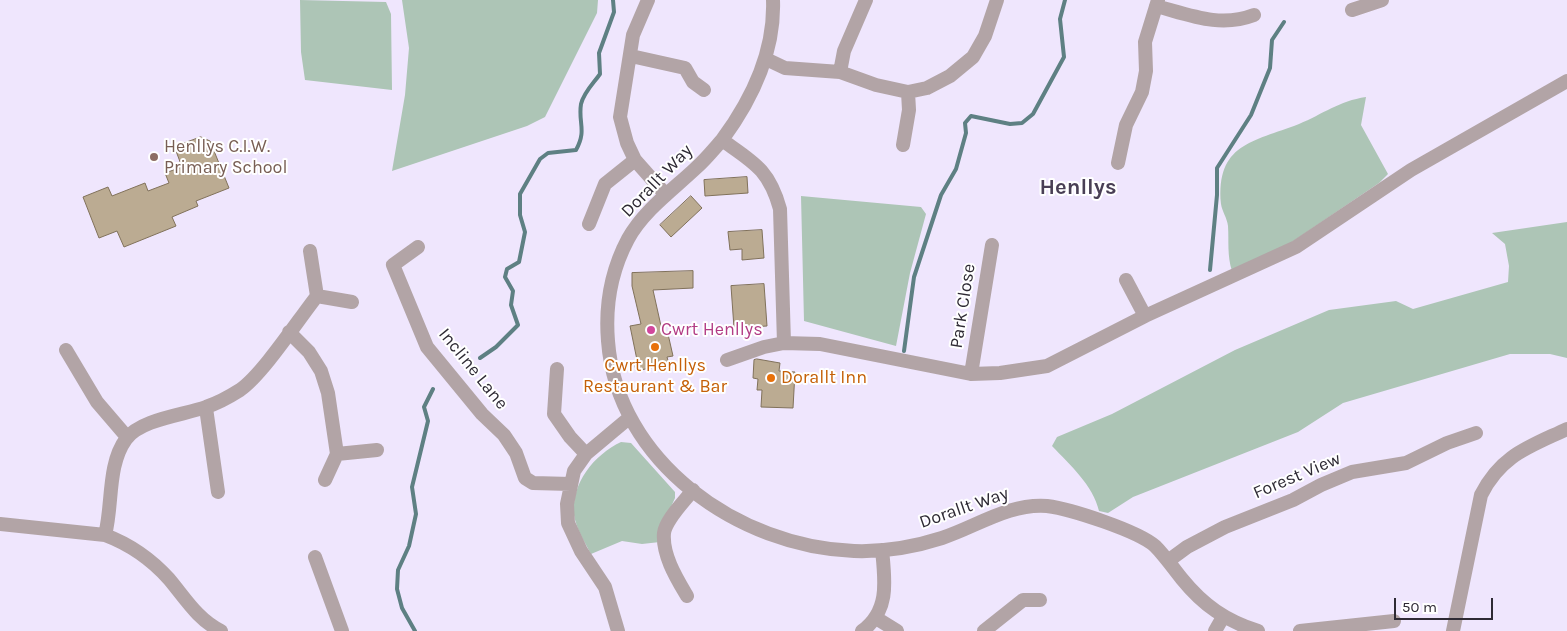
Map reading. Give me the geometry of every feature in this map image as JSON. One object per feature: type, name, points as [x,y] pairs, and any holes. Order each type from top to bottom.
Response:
[{"type":"street","points":[[648,0],[633,35],[620,117],[627,143],[635,160],[666,195]]},
{"type":"street","name":"Dorallt Way","points":[[773,0],[774,25],[766,59],[737,119],[722,140],[699,165],[666,195],[628,237],[609,290],[607,324],[609,360],[617,389],[629,418],[651,449],[693,490],[715,508],[750,527],[779,539],[830,550],[882,550],[943,538],[997,515],[1022,508],[1047,506],[1140,536],[1155,547],[1204,604],[1223,617],[1258,631]]},
{"type":"street","points":[[840,72],[844,51],[866,0]]},
{"type":"street","points":[[766,59],[785,68],[840,72],[876,85],[908,92],[927,88],[950,76],[973,57],[984,36],[997,0]]},
{"type":"street","points":[[1352,10],[1382,0]]},
{"type":"street","points":[[1118,163],[1126,125],[1142,92],[1146,71],[1145,42],[1157,3],[1210,21],[1238,21],[1254,15]]},
{"type":"street","points":[[631,56],[684,68],[693,82],[704,90]]},
{"type":"street","points":[[727,360],[764,347],[784,343],[820,344],[971,374],[1000,373],[1048,366],[1145,316],[1296,248],[1411,170],[1567,81]]},
{"type":"street","points":[[903,145],[910,110],[908,92]]},
{"type":"street","points":[[722,140],[768,176],[780,208],[784,343]]},
{"type":"street","points":[[589,224],[605,184],[635,160]]},
{"type":"street","name":"Park Close","points":[[971,374],[992,245]]},
{"type":"street","name":"Incline Lane","points":[[418,247],[393,265],[427,347],[482,414],[504,435],[516,454],[525,478],[533,483],[571,484]]},
{"type":"street","points":[[105,535],[110,515],[114,467],[127,437],[146,426],[206,408],[242,388],[256,375],[317,296],[310,251]]},
{"type":"street","points":[[1126,280],[1145,316]]},
{"type":"street","points":[[317,296],[352,302]]},
{"type":"street","points":[[289,332],[309,352],[320,371],[328,393],[337,454],[325,480]]},
{"type":"street","points":[[66,350],[97,402],[127,437]]},
{"type":"street","points":[[557,369],[554,414],[570,437],[586,454]]},
{"type":"street","points":[[206,408],[218,492]]},
{"type":"street","points":[[618,631],[605,587],[581,551],[568,522],[567,504],[574,471],[586,454],[629,418]]},
{"type":"street","points":[[1453,631],[1481,495],[1490,475],[1506,460],[1567,429]]},
{"type":"street","name":"Forest View","points":[[1168,562],[1187,547],[1225,527],[1293,500],[1321,484],[1352,472],[1406,463],[1447,443],[1476,433]]},
{"type":"street","points":[[337,454],[377,450]]},
{"type":"street","points":[[687,596],[667,554],[664,533],[674,515],[693,490]]},
{"type":"street","points":[[0,524],[105,535],[128,544],[168,578],[203,620],[221,631]]},
{"type":"street","points":[[862,631],[876,618],[884,598],[882,550]]},
{"type":"street","points":[[316,557],[342,631]]},
{"type":"street","points":[[984,631],[1023,600],[1040,600]]},
{"type":"street","points":[[1215,631],[1223,617]]},
{"type":"street","points":[[876,618],[897,631]]},
{"type":"street","points":[[1300,631],[1360,628],[1394,621]]},
{"type":"green space","points":[[300,0],[386,2],[391,14],[392,90],[305,80],[301,52]]},
{"type":"green space","points":[[402,0],[598,0],[597,13],[545,117],[527,126],[392,171],[405,95],[409,48]]},
{"type":"green space","points":[[1366,97],[1361,125],[1388,174],[1379,183],[1289,244],[1232,271],[1228,226],[1221,204],[1221,184],[1224,169],[1231,157],[1240,148],[1252,141],[1299,124],[1339,105]]},
{"type":"green space","points":[[801,196],[921,207],[926,214],[910,273],[896,346],[804,321]]},
{"type":"green space","points":[[1567,222],[1567,358],[1550,354],[1510,354],[1343,403],[1298,432],[1133,497],[1108,513],[1099,511],[1092,493],[1086,484],[1052,446],[1057,437],[1112,414],[1235,350],[1329,310],[1396,301],[1413,309],[1508,282],[1509,266],[1505,244],[1492,233]]},
{"type":"green space","points":[[621,442],[631,443],[675,492],[675,498],[661,529],[660,542],[642,544],[622,541],[591,554],[575,520],[574,503],[576,492],[580,481],[593,462]]},
{"type":"building","points":[[201,137],[210,141],[229,188],[196,201],[198,206],[172,217],[176,226],[124,247],[117,231],[99,238],[83,197],[108,187],[112,196],[145,183],[148,191],[169,183],[165,173],[182,167],[176,151],[179,150],[177,146]]},
{"type":"building","points":[[747,177],[748,193],[705,196],[704,180]]},
{"type":"building","points":[[691,196],[702,208],[671,237],[660,225]]},
{"type":"building","points":[[762,230],[764,258],[742,260],[742,249],[730,250],[728,232]]},
{"type":"building","points":[[693,271],[693,288],[653,290],[663,335],[668,334],[673,356],[667,357],[669,364],[636,371],[634,361],[637,360],[630,326],[641,324],[632,286],[632,273]]},
{"type":"building","points":[[764,284],[767,326],[734,328],[731,286]]},
{"type":"building","points":[[754,360],[780,363],[779,371],[795,372],[793,408],[761,407],[762,390],[757,390],[758,379],[753,378]]},
{"type":"waterway","points":[[480,358],[496,347],[518,325],[511,305],[513,291],[505,277],[507,269],[519,262],[525,232],[520,215],[520,194],[540,159],[548,153],[576,150],[582,132],[581,104],[586,92],[600,74],[599,53],[614,12],[613,0]]},
{"type":"waterway","points":[[904,351],[914,277],[941,195],[956,169],[966,133],[965,123],[971,116],[1010,124],[1022,123],[1033,114],[1064,57],[1060,19],[1065,0]]},
{"type":"waterway","points":[[1210,270],[1217,195],[1217,168],[1251,115],[1270,68],[1272,40],[1284,22]]},
{"type":"waterway","points":[[415,631],[402,608],[397,589],[398,570],[409,546],[416,514],[412,487],[428,421],[424,407],[433,389]]},
{"type":"place","name":"Henllys C.I.W. Primary School","points":[[154,157]]},
{"type":"place","name":"Cwrt Henllys","points":[[651,330]]},
{"type":"place","name":"Cwrt Henllys Restaurant & Bar","points":[[655,347]]},
{"type":"place","name":"Dorallt Inn","points":[[771,378]]},
{"type":"district","name":"Henllys","points":[[1078,188]]}]
